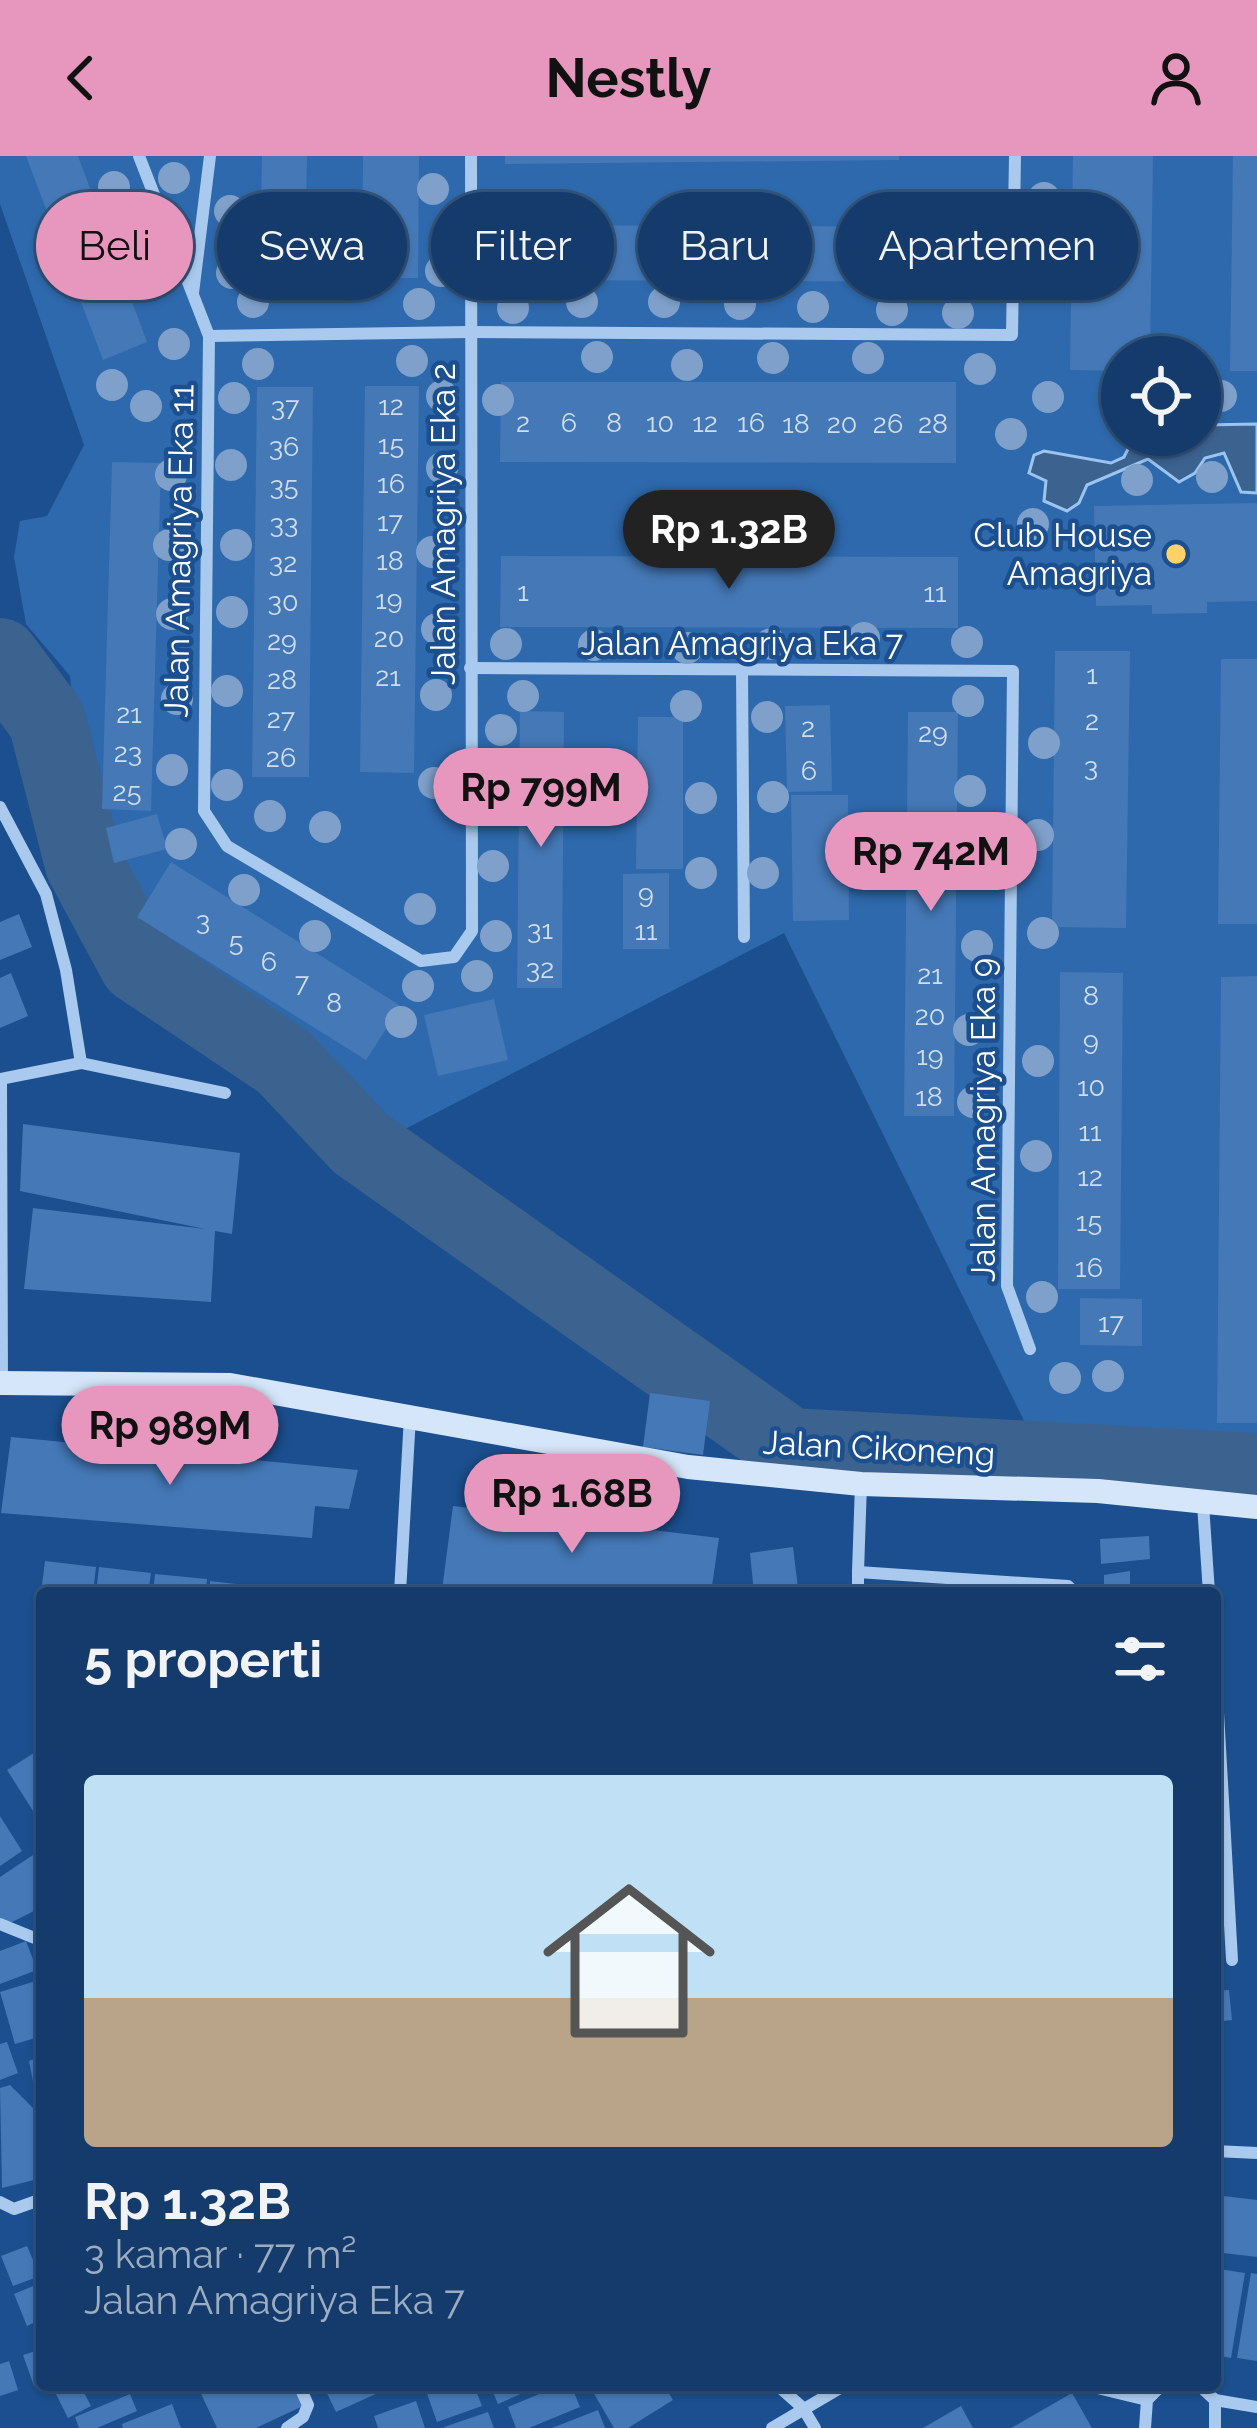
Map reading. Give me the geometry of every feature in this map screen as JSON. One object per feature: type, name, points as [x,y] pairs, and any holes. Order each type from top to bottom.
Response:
[{"type":"street","name":"Jalan Amagriya Eka 11","points":[[140,156],[154,192]]},
{"type":"street","name":"Jalan Amagriya Eka 11","points":[[209,156],[193,294],[208,336],[204,811],[226,846],[421,961],[454,957]]},
{"type":"street","name":"Jalan Amagriya Eka 2","points":[[454,957],[472,931],[471,156]]},
{"type":"street","points":[[208,336],[469,332],[1012,335],[1015,156]]},
{"type":"street","name":"Jalan Amagriya Eka 7","points":[[470,668],[1013,671]]},
{"type":"street","points":[[742,670],[744,937]]},
{"type":"street","name":"Jalan Amagriya Eka 9","points":[[1013,671],[1007,1286],[1030,1349]]},
{"type":"street","points":[[0,807],[46,894],[66,970],[81,1064]]},
{"type":"street","points":[[1,1383],[0,1079],[81,1064],[225,1093]]},
{"type":"street","name":"Jalan Cikoneng","points":[[1,1383],[230,1385],[688,1468],[861,1484],[1098,1491],[1257,1507]]},
{"type":"street","points":[[400,1587],[410,1416]]},
{"type":"street","points":[[857,1587],[861,1484]]},
{"type":"street","points":[[1203,1504],[1209,1587]]},
{"type":"street","points":[[858,1572],[1068,1587]]},
{"type":"street","points":[[1221,1765],[1232,1960]]},
{"type":"street","points":[[0,1924],[36,1939]]},
{"type":"street","points":[[1221,2151],[1257,2153]]},
{"type":"street","points":[[0,2202],[14,2209],[36,2202]]},
{"type":"street","points":[[287,2428],[303,2417],[308,2405],[302,2391]]},
{"type":"street","points":[[784,2391],[803,2408],[815,2428]]},
{"type":"street","points":[[772,2428],[834,2391]]},
{"type":"street","points":[[1110,2391],[1147,2400]]},
{"type":"street","points":[[1145,2428],[1147,2400],[1156,2391]]},
{"type":"street","points":[[1205,2391],[1215,2400],[1257,2407]]},
{"type":"street","points":[[1215,2400],[1216,2428]]},
{"type":"shaded area","points":[[0,156],[1257,156],[1257,1448],[1036,1445],[784,933],[378,1143],[310,1058],[120,939],[82,797],[70,676],[26,624],[14,557],[20,521],[47,516],[84,445],[0,204]]},
{"type":"shaded area","points":[[1257,424],[1257,493],[1241,492],[1221,454],[1221,425]]},
{"type":"shaded area","points":[[1044,451],[1111,463],[1124,457],[1213,456],[1179,482],[1148,459],[1087,485],[1079,503],[1067,511],[1044,501],[1046,481],[1029,473],[1034,455]]},
{"type":"building","points":[[26,156],[78,156],[91,192],[40,192]]},
{"type":"building","points":[[262,156],[307,156],[306,192],[261,192]]},
{"type":"building","points":[[363,156],[419,156],[418,278],[407,278],[407,192],[363,192]]},
{"type":"building","points":[[505,156],[899,156],[899,160],[505,164]]},
{"type":"building","points":[[1073,156],[1153,156],[1150,336],[1101,336],[1101,371],[1070,370],[1071,300],[1138,300],[1138,192],[1072,192]]},
{"type":"building","points":[[1233,156],[1257,156],[1257,371],[1230,371]]},
{"type":"building","points":[[614,225],[638,226],[638,281],[614,280]]},
{"type":"building","points":[[812,226],[836,226],[836,281],[812,281]]},
{"type":"building","points":[[80,300],[131,300],[147,342],[103,360]]},
{"type":"building","points":[[501,382],[956,382],[956,463],[500,462]]},
{"type":"building","points":[[365,386],[419,386],[414,773],[360,772]]},
{"type":"building","points":[[257,387],[313,387],[309,777],[252,777]]},
{"type":"building","points":[[112,462],[161,463],[151,811],[102,809]]},
{"type":"building","name":"Club House Amagriya","points":[[1257,503],[1257,601],[1207,602],[1207,613],[1152,614],[1152,605],[1096,606],[1094,506]]},
{"type":"building","points":[[501,556],[958,557],[958,628],[500,627]]},
{"type":"building","points":[[1055,651],[1130,651],[1126,928],[1052,927]]},
{"type":"building","points":[[1221,659],[1257,659],[1257,924],[1218,924]]},
{"type":"building","points":[[830,705],[832,791],[787,792],[785,706]]},
{"type":"building","points":[[520,711],[564,712],[562,988],[517,988]]},
{"type":"building","points":[[908,712],[958,712],[954,1116],[904,1116]]},
{"type":"building","points":[[638,717],[683,717],[683,869],[636,869]]},
{"type":"building","points":[[791,795],[848,795],[849,920],[793,921]]},
{"type":"building","points":[[157,814],[167,849],[114,863],[106,828]]},
{"type":"building","points":[[171,862],[401,1006],[366,1060],[137,917]]},
{"type":"building","points":[[669,873],[669,949],[623,949],[623,874]]},
{"type":"building","points":[[19,914],[32,947],[0,960],[0,922]]},
{"type":"building","points":[[1060,972],[1123,973],[1120,1289],[1058,1289]]},
{"type":"building","points":[[11,973],[28,1016],[0,1028],[0,978]]},
{"type":"building","points":[[1257,976],[1257,1423],[1217,1423],[1221,977]]},
{"type":"building","points":[[494,999],[508,1060],[438,1076],[424,1015]]},
{"type":"building","points":[[23,1124],[240,1153],[232,1234],[215,1231],[211,1302],[24,1289],[33,1208],[205,1229],[20,1191]]},
{"type":"building","points":[[1080,1298],[1142,1299],[1142,1346],[1080,1345]]},
{"type":"building","points":[[650,1393],[710,1401],[703,1455],[643,1447]]},
{"type":"building","points":[[11,1437],[358,1470],[349,1509],[315,1506],[312,1538],[1,1513]]},
{"type":"building","points":[[453,1506],[719,1538],[712,1587],[442,1587]]},
{"type":"building","points":[[1149,1536],[1150,1559],[1101,1564],[1100,1539]]},
{"type":"building","points":[[793,1547],[798,1587],[753,1587],[750,1553]]},
{"type":"building","points":[[45,1561],[96,1567],[94,1587],[42,1587]]},
{"type":"building","points":[[99,1567],[151,1573],[149,1587],[97,1587]]},
{"type":"building","points":[[1130,1571],[1130,1587],[1104,1587],[1104,1575]]},
{"type":"building","points":[[155,1574],[207,1579],[206,1587],[154,1587]]},
{"type":"building","points":[[210,1581],[262,1587],[210,1587]]},
{"type":"building","points":[[36,1752],[36,1816],[7,1770]]},
{"type":"building","points":[[0,1816],[22,1851],[0,1866]]},
{"type":"building","points":[[36,1853],[36,1910],[0,1928],[0,1877]]},
{"type":"building","points":[[26,1941],[36,1970],[0,1984],[0,1951]]},
{"type":"building","points":[[36,1981],[36,2038],[15,2044],[0,1992]]},
{"type":"building","points":[[1229,1990],[1232,2020],[1221,2021],[1221,1991]]},
{"type":"building","points":[[7,2042],[18,2073],[0,2080],[0,2044]]},
{"type":"building","points":[[36,2058],[36,2097],[29,2061]]},
{"type":"building","points":[[10,2085],[36,2111],[36,2180],[2,2188],[0,2088]]},
{"type":"building","points":[[1221,2196],[1257,2200],[1257,2257],[1221,2253]]},
{"type":"building","points":[[27,2246],[36,2277],[13,2286],[1,2256]]},
{"type":"building","points":[[1221,2269],[1245,2273],[1231,2358],[1221,2356]]},
{"type":"building","points":[[1251,2273],[1257,2274],[1257,2361],[1237,2358]]},
{"type":"building","points":[[36,2285],[36,2322],[27,2326],[14,2294]]},
{"type":"building","points":[[36,2351],[36,2385],[34,2386],[23,2355]]},
{"type":"building","points":[[9,2361],[18,2390],[0,2396],[0,2364]]},
{"type":"building","points":[[54,2391],[83,2391],[91,2406],[68,2418]]},
{"type":"building","points":[[200,2391],[298,2391],[305,2405],[256,2428],[217,2428]]},
{"type":"building","points":[[326,2391],[378,2393],[336,2412]]},
{"type":"building","points":[[426,2391],[476,2391],[482,2406],[437,2422]]},
{"type":"building","points":[[493,2391],[527,2391],[498,2404]]},
{"type":"building","points":[[547,2391],[573,2391],[580,2407],[529,2428],[516,2428],[508,2407]]},
{"type":"building","points":[[592,2391],[668,2391],[673,2400],[628,2428],[614,2428]]},
{"type":"building","points":[[1072,2393],[1092,2428],[1011,2428]]},
{"type":"building","points":[[130,2394],[137,2411],[97,2428],[79,2428],[75,2417]]},
{"type":"building","points":[[416,2401],[425,2428],[378,2428],[374,2416]]},
{"type":"building","points":[[172,2404],[181,2428],[123,2428],[122,2424]]},
{"type":"building","points":[[961,2406],[973,2428],[923,2428]]},
{"type":"building","points":[[598,2410],[605,2428],[552,2428]]},
{"type":"building","points":[[488,2412],[494,2428],[444,2428],[444,2427]]},
{"type":"waterway","points":[[0,657],[47,720],[84,864],[138,964],[284,1062],[360,1143],[790,1447],[1257,1472]]},
{"type":"place","name":"Club House Amagriya","points":[[1176,554]]}]
